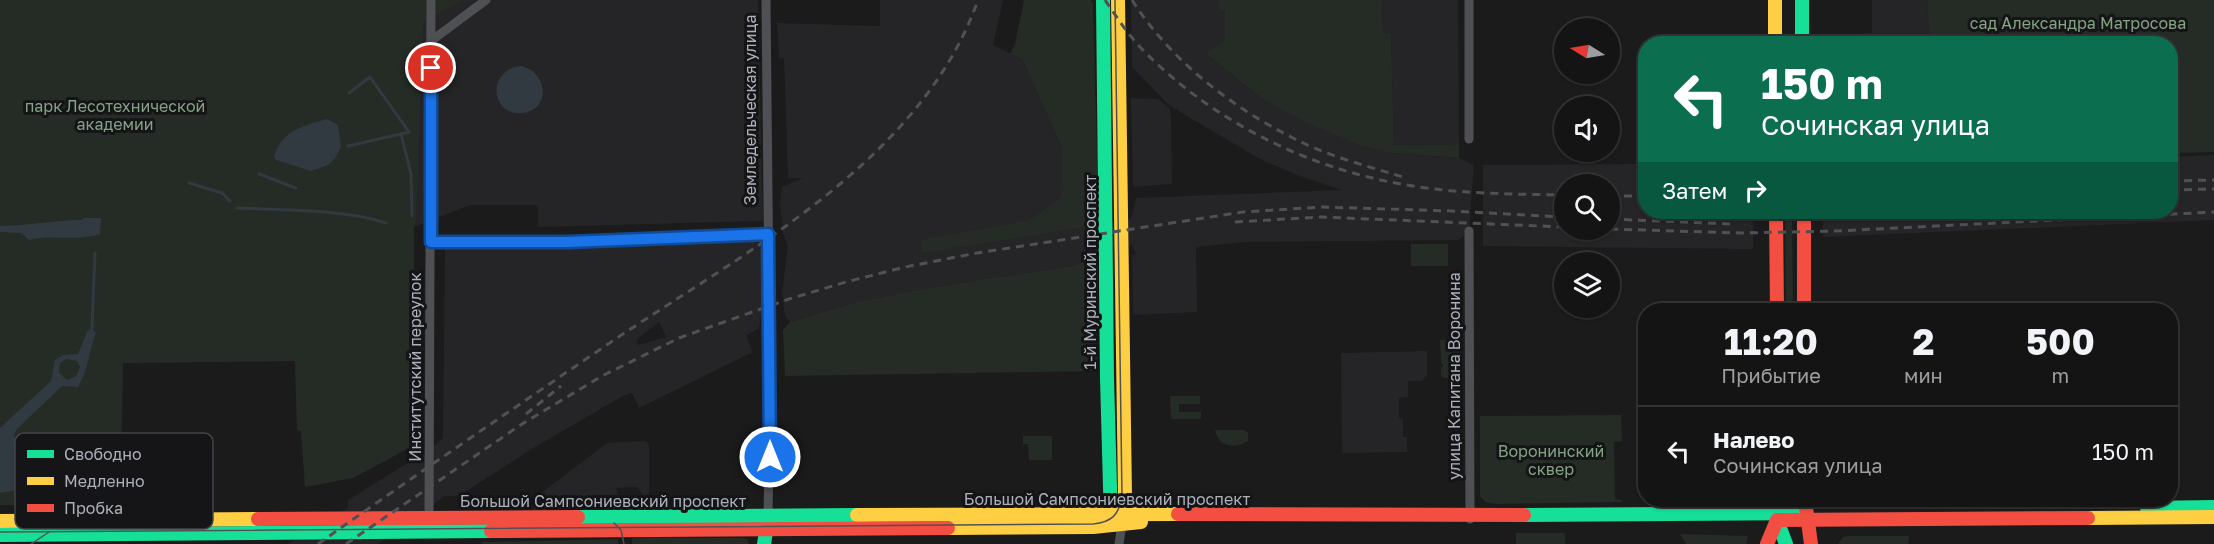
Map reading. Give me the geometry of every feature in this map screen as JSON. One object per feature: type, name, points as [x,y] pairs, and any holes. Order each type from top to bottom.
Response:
[{"type":"main road","name":"1-й Муринский проспект","points":[[1103,0],[1117,519]]},
{"type":"main road","name":"1-й Муринский проспект","points":[[1117,519],[1118,0]]},
{"type":"main road","points":[[1775,0],[1775,36]]},
{"type":"main road","points":[[1802,0],[1802,36]]},
{"type":"main road","points":[[1776,219],[1776,303]]},
{"type":"main road","points":[[1804,219],[1804,303]]},
{"type":"main road","name":"Большой Сампсониевский проспект","points":[[14,539],[767,523],[1470,518],[1777,511],[2214,507]]},
{"type":"main road","points":[[1767,544],[1777,511]]},
{"type":"main road","points":[[1777,511],[1786,544]]},
{"type":"main road","name":"Большой Сампсониевский проспект","points":[[1806,511],[2214,517]]},
{"type":"main road","points":[[1806,511],[1810,544]]},
{"type":"main road","name":"Большой Сампсониевский проспект","points":[[213,520],[429,518],[767,523]]},
{"type":"main road","points":[[6,521],[14,539]]},
{"type":"main road","name":"Земледельческая улица","points":[[764,544],[767,523]]},
{"type":"street","name":"Институтский переулок","points":[[429,518],[431,0]]},
{"type":"street","points":[[431,42],[486,0]]},
{"type":"street","name":"Земледельческая улица","points":[[766,0],[770,396],[767,523]]},
{"type":"street","points":[[1469,0],[1469,140]]},
{"type":"street","name":"улица Капитана Воронина","points":[[1469,231],[1470,518]]},
{"type":"street","points":[[431,242],[568,242],[768,234]]},
{"type":"street","name":"1-й Муринский проспект","points":[[1117,519],[1117,544]]},
{"type":"shaded area","points":[[0,0],[758,0],[763,221],[538,227],[538,205],[470,205],[414,227],[414,307],[409,311],[409,448],[353,478],[305,487],[301,431],[297,430],[295,361],[123,363],[122,433],[15,433],[15,505],[0,505]]},
{"type":"shaded area","points":[[880,0],[1003,0],[993,45],[1022,59],[1062,149],[1061,197],[1031,220],[1094,222],[1098,226],[1131,219],[1136,198],[1342,190],[1297,175],[1260,159],[1170,106],[1132,67],[1131,0],[1219,0],[1219,9],[1225,10],[1226,41],[1205,53],[1261,98],[1392,153],[1459,158],[1474,165],[1469,231],[1459,240],[1245,242],[1196,247],[1197,312],[1133,315],[1132,255],[1136,254],[1132,245],[1099,249],[1098,253],[1077,265],[928,288],[856,302],[790,322],[785,316],[782,292],[788,246],[783,233],[780,203],[782,187],[803,178],[788,178],[784,58],[779,58],[777,23],[880,26]]},
{"type":"shaded area","points":[[1382,0],[1458,0],[1459,144],[1394,145],[1391,34],[1383,34]]},
{"type":"shaded area","points":[[1872,0],[1927,0],[1930,36],[1817,36],[1872,33]]},
{"type":"shaded area","points":[[520,66],[530,69],[537,75],[543,91],[538,106],[522,113],[504,108],[497,92],[502,76],[509,70]]},
{"type":"shaded area","points":[[1131,98],[1158,99],[1169,108],[1172,184],[1133,187]]},
{"type":"shaded area","points":[[327,119],[338,125],[341,147],[336,157],[328,165],[311,171],[276,160],[274,157],[277,148],[288,135],[302,127]]},
{"type":"shaded area","points":[[2214,155],[2214,220],[1823,237],[1822,219],[2178,219],[2178,157]]},
{"type":"shaded area","points":[[1638,164],[1638,219],[1754,219],[1753,249],[1483,246],[1483,165]]},
{"type":"shaded area","points":[[83,218],[101,218],[100,234],[29,240],[21,233],[0,232],[0,226],[82,220]]},
{"type":"shaded area","points":[[749,239],[758,243],[762,252],[763,300],[759,328],[746,336],[753,352],[639,408],[632,393],[623,396],[535,447],[468,490],[455,496],[445,496],[378,544],[288,544],[348,508],[348,500],[409,462],[420,459],[443,438],[445,249],[724,243]],"holes":[[[659,322],[666,337],[638,345],[636,340]]]},
{"type":"shaded area","points":[[92,328],[96,333],[78,387],[62,386],[17,429],[14,435],[15,490],[0,493],[0,428],[51,381],[55,360],[63,355],[78,354],[87,332]],"holes":[[[66,359],[77,361],[80,367],[76,376],[67,380],[59,373],[60,363]]]},
{"type":"shaded area","points":[[1427,351],[1427,375],[1422,381],[1408,381],[1408,397],[1399,398],[1399,418],[1403,419],[1403,437],[1407,437],[1407,452],[1342,453],[1341,353]]},
{"type":"shaded area","points":[[645,441],[649,444],[649,497],[645,497],[637,487],[616,488],[623,513],[612,513],[607,499],[552,499],[545,513],[532,513],[541,493],[607,443]]},
{"type":"green space","name":"парк Лесотехнической академии","points":[[0,0],[464,0],[423,22],[416,222],[414,226],[414,307],[409,311],[409,448],[353,478],[305,487],[301,431],[297,430],[295,361],[123,363],[122,433],[15,433],[15,505],[0,505]]},
{"type":"green space","points":[[1024,0],[1091,0],[1093,4],[1099,225],[922,253],[921,240],[1030,220],[1061,197],[1062,149],[1022,59],[1010,54],[1015,44]]},
{"type":"green space","points":[[1219,0],[1382,0],[1383,33],[1391,33],[1394,145],[1459,144],[1459,158],[1392,153],[1362,146],[1307,123],[1261,98],[1205,53],[1225,41],[1225,10],[1219,10]]},
{"type":"green space","name":"cад Александра Матросова","points":[[1927,0],[2214,0],[2214,152],[2178,153],[2178,36],[1930,36]]},
{"type":"green space","points":[[1785,219],[1792,219],[1793,303],[1786,303]]},
{"type":"green space","points":[[1411,244],[1448,244],[1448,266],[1411,266]]},
{"type":"green space","points":[[1098,253],[1097,371],[785,376],[783,330],[790,322],[856,302],[928,288],[1077,265]]},
{"type":"green space","points":[[1459,339],[1460,378],[1444,378],[1441,375],[1443,364],[1441,364],[1440,340]]},
{"type":"green space","points":[[1170,396],[1200,396],[1200,404],[1179,404],[1179,412],[1201,412],[1201,419],[1171,419]]},
{"type":"green space","name":"Воронинский сквер","points":[[1621,415],[1622,441],[1614,442],[1615,499],[1622,500],[1622,502],[1495,504],[1485,502],[1480,496],[1480,416]]},
{"type":"green space","points":[[1215,430],[1244,430],[1248,433],[1248,441],[1233,446],[1224,444]]},
{"type":"green space","points":[[1023,436],[1052,436],[1052,460],[1029,460],[1028,444],[1023,444]]},
{"type":"green space","points":[[1516,533],[1565,533],[1565,544],[1516,544]]},
{"type":"green space","points":[[1680,534],[1748,536],[1746,544],[1686,544]]},
{"type":"green space","points":[[1909,536],[1908,544],[1838,544],[1843,537]]},
{"type":"green space","points":[[632,538],[743,538],[747,539],[749,544],[632,544]]},
{"type":"green space","points":[[618,539],[618,544],[484,544],[480,542]]},
{"type":"waterway","points":[[349,93],[370,77],[409,132],[401,134],[411,174],[412,216]]},
{"type":"waterway","points":[[348,146],[401,134]]},
{"type":"waterway","points":[[259,174],[296,188]]},
{"type":"waterway","points":[[189,183],[222,193],[230,201]]},
{"type":"waterway","points":[[237,208],[332,213],[369,218],[386,223]]},
{"type":"waterway","points":[[92,328],[95,253]]},
{"type":"tram line","points":[[0,532],[1093,524],[1110,519],[1117,513],[1122,496],[1115,0]]},
{"type":"tram line","points":[[614,523],[621,530],[624,544]]},
{"type":"tram line","points":[[31,544],[49,532]]},
{"type":"railway","points":[[318,544],[617,338],[775,234],[826,195],[874,153],[917,107],[952,57],[978,0]]},
{"type":"railway","points":[[1105,0],[1140,47],[1167,73],[1227,118],[1294,152],[1329,166],[1401,184],[1483,193],[1554,195]]},
{"type":"railway","points":[[1132,0],[1164,43],[1225,97],[1271,126],[1321,151],[1403,177]]},
{"type":"railway","points":[[2178,181],[2214,180]]},
{"type":"railway","points":[[2178,190],[2214,189]]},
{"type":"railway","points":[[1620,196],[1638,196]]},
{"type":"railway","points":[[346,544],[522,424],[602,376],[679,338],[789,299],[846,282],[905,267],[977,253],[1243,212],[1322,207],[1554,216]]},
{"type":"railway","points":[[2178,214],[2214,212]]},
{"type":"railway","points":[[1235,222],[1321,217],[1554,227]]},
{"type":"railway","points":[[1620,219],[1732,224]]},
{"type":"railway","points":[[1620,229],[1741,233],[1837,231],[2075,219]]},
{"type":"railway","points":[[526,414],[561,386]]},
{"type":"traffic: fast","points":[[1103,0],[1111,523]]},
{"type":"traffic: fast","points":[[1802,0],[1802,36]]},
{"type":"traffic: fast","points":[[1777,507],[1777,520],[1786,544]]},
{"type":"traffic: fast","points":[[2147,508],[2214,507]]},
{"type":"traffic: fast","points":[[1524,515],[1806,513]]},
{"type":"traffic: fast","points":[[578,517],[857,515]]},
{"type":"traffic: fast","points":[[764,544],[768,519]]},
{"type":"traffic: fast","points":[[0,535],[491,531]]},
{"type":"traffic: slow","points":[[1118,0],[1125,496],[1122,523]]},
{"type":"traffic: slow","points":[[1775,0],[1775,36]]},
{"type":"traffic: slow","points":[[857,515],[1178,514]]},
{"type":"traffic: slow","points":[[2088,518],[2214,517]]},
{"type":"traffic: slow","points":[[213,519],[258,519]]},
{"type":"traffic: slow","points":[[0,521],[15,521]]},
{"type":"traffic: slow","points":[[948,528],[1093,527],[1141,522]]},
{"type":"traffic: jam","points":[[1776,219],[1777,303]]},
{"type":"traffic: jam","points":[[1804,219],[1804,303]]},
{"type":"traffic: jam","points":[[1806,507],[1811,544]]},
{"type":"traffic: jam","points":[[1178,514],[1524,515]]},
{"type":"traffic: jam","points":[[258,519],[578,517]]},
{"type":"traffic: jam","points":[[1767,544],[1777,520],[2088,518]]},
{"type":"traffic: jam","points":[[491,531],[948,528]]},
{"type":"route","points":[[431,68],[431,242],[568,242],[768,234],[770,457]]}]
